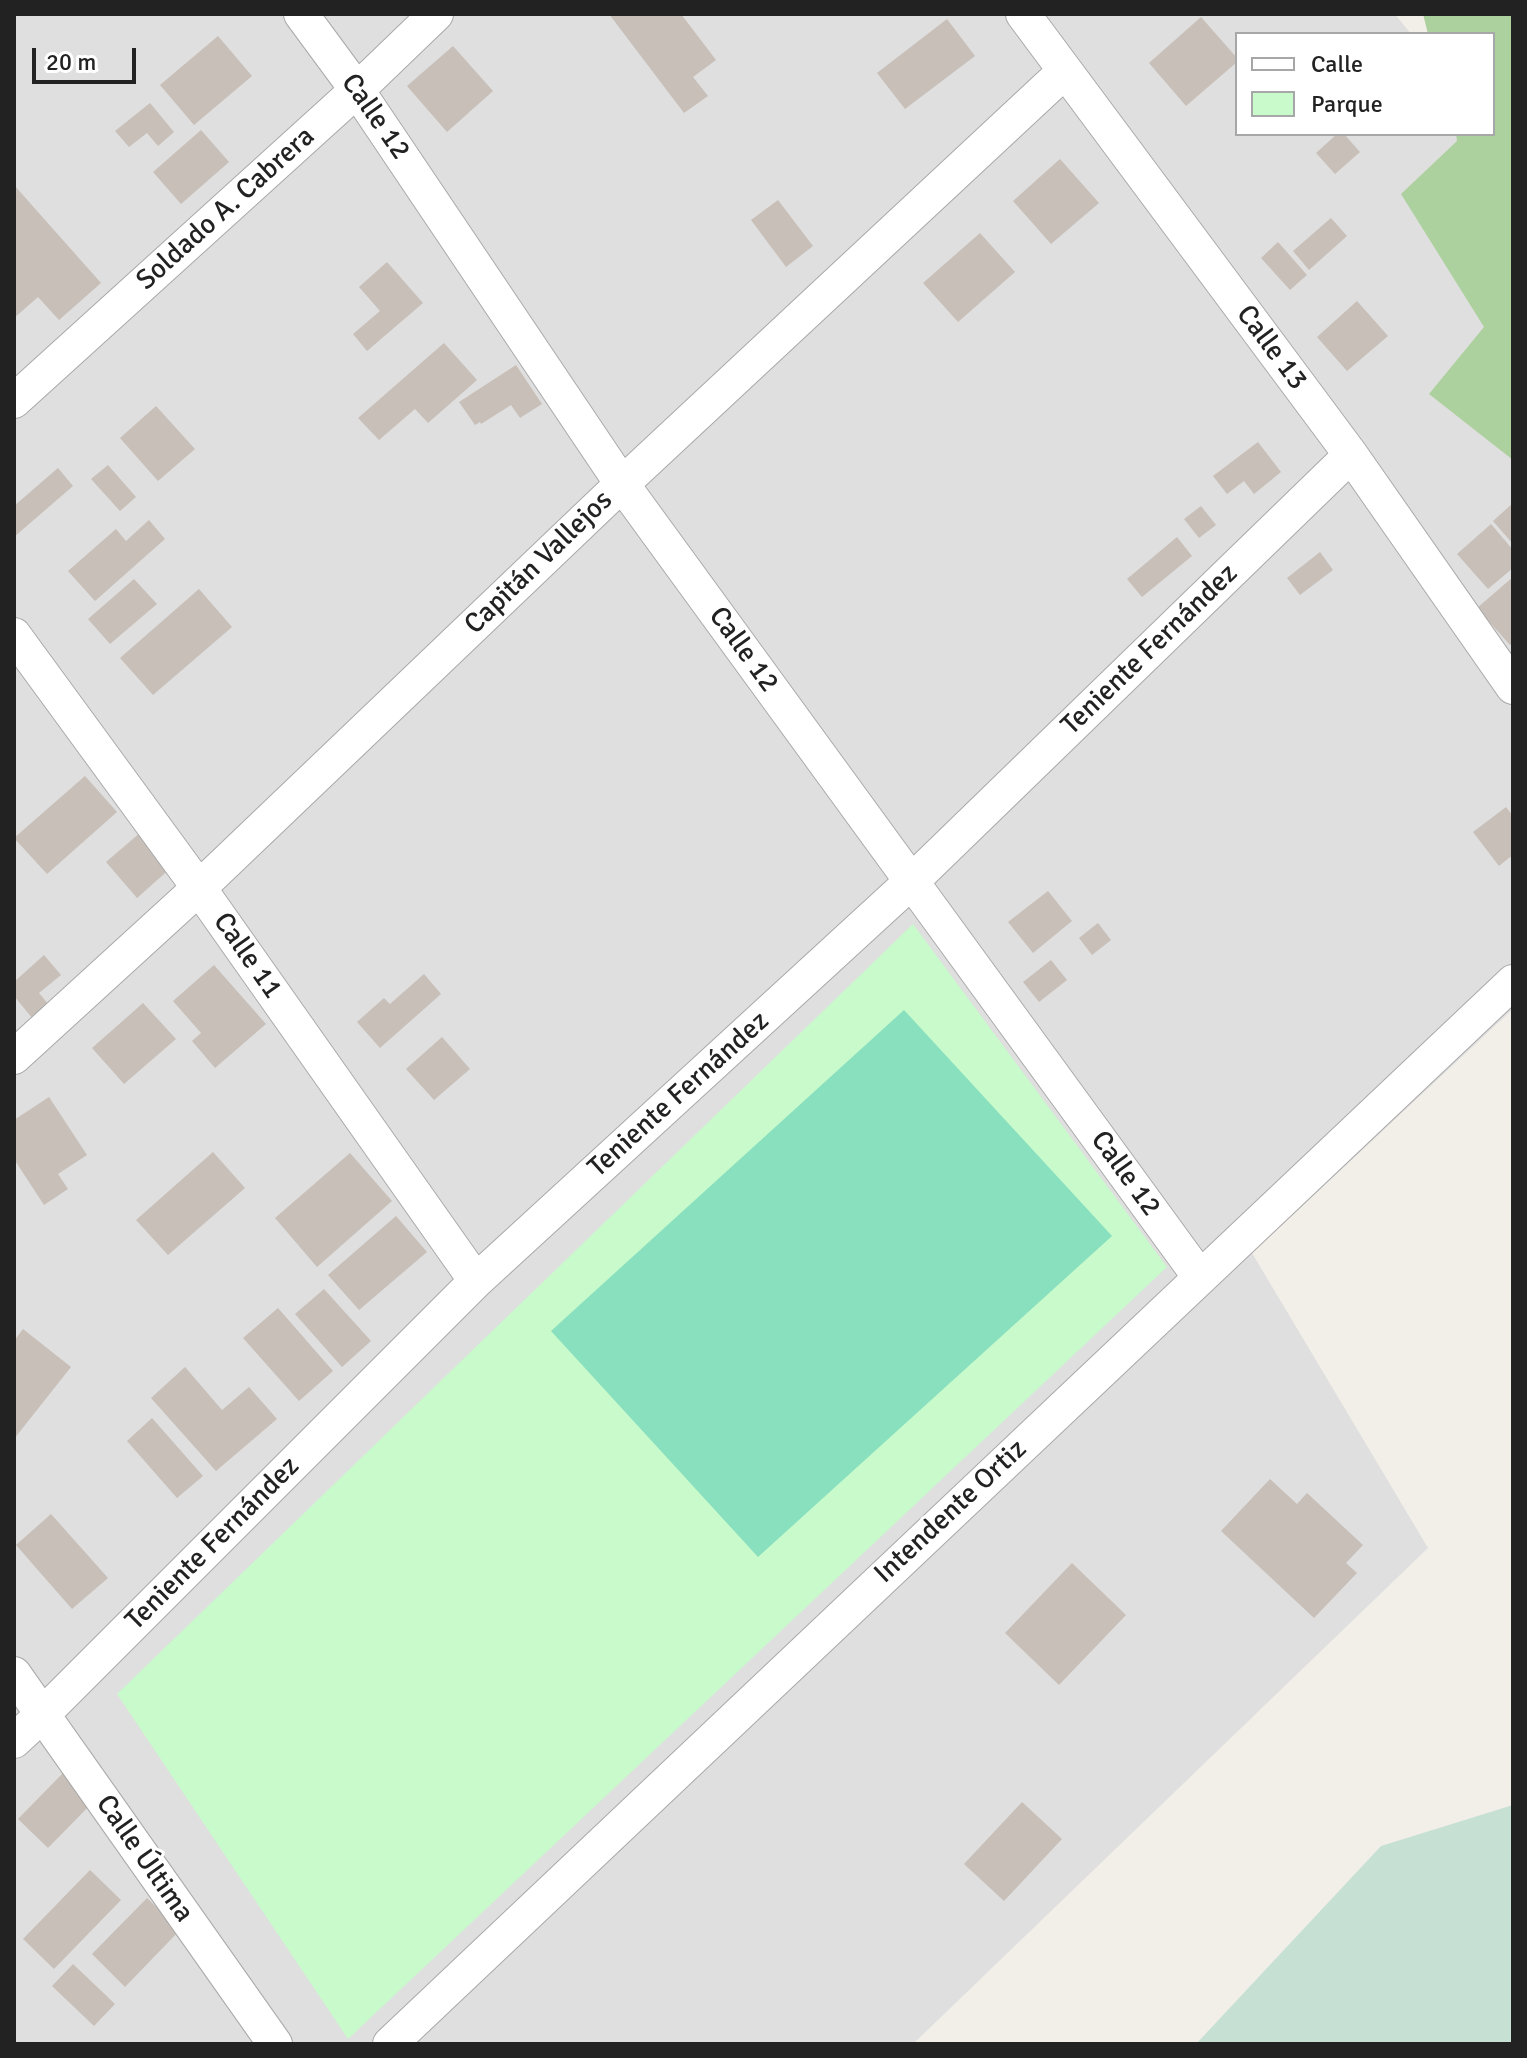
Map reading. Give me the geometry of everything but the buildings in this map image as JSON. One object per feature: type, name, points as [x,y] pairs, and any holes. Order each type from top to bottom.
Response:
[{"type":"street","name":"Calle 12","points":[[301,14],[357,90],[622,484],[1199,1276]]},
{"type":"street","name":"Soldado A. Cabrera","points":[[14,401],[357,90],[436,14]]},
{"type":"street","name":"Calle 13","points":[[1023,14],[1351,455],[1513,687]]},
{"type":"street","name":"Capitán Vallejos","points":[[14,1057],[199,888],[622,484],[1065,71]]},
{"type":"street","name":"Teniente Fernández","points":[[14,1741],[476,1281],[912,881],[1351,455]]},
{"type":"street","name":"Calle 11","points":[[14,635],[199,888],[476,1281]]},
{"type":"street","name":"Intendente Ortiz","points":[[390,2044],[1513,982]]},
{"type":"street","name":"Calle Última","points":[[14,1674],[275,2044]]},
{"type":"shaded area","points":[[14,14],[1395,14],[1409,32],[1235,32],[1235,136],[1491,136],[1513,165],[1513,1009],[1252,1253],[1428,1548],[913,2044],[14,2044]]},
{"type":"green space","points":[[1423,14],[1513,14],[1513,460],[1429,394],[1484,327],[1401,194],[1457,141],[1456,136],[1495,136],[1495,32],[1428,32]]},
{"type":"green space","points":[[913,924],[1167,1267],[348,2039],[117,1694]]},
{"type":"green space","points":[[904,1010],[1112,1236],[758,1557],[551,1331]]},
{"type":"green space","points":[[1513,1805],[1513,2044],[1196,2044],[1381,1846]]}]
